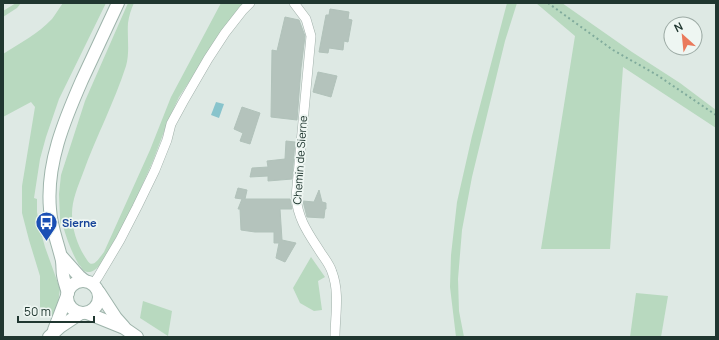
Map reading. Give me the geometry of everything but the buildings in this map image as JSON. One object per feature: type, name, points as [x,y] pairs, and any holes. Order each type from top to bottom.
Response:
[{"type":"main road","points":[[118,3],[72,103],[55,152],[50,183],[50,210],[55,239],[62,257],[63,275],[68,302],[71,307],[76,311],[124,328],[137,337]]},
{"type":"main road","points":[[62,257],[79,276],[92,286],[124,328]]},
{"type":"main road","points":[[80,281],[92,286],[99,301],[97,305],[91,311],[67,321],[51,335],[70,287],[74,283],[80,281]]},
{"type":"street","points":[[92,286],[120,240],[137,207],[155,170],[167,140],[171,124],[182,102],[225,34],[250,3]]},
{"type":"street","name":"Chemin de Sierne","points":[[294,3],[306,19],[311,36],[296,204],[303,226],[329,264],[333,275],[337,307],[335,337]]},
{"type":"path","points":[[548,3],[612,50],[657,75],[716,115]]},
{"type":"green space","points":[[16,3],[21,3],[17,8],[3,17],[3,11]]},
{"type":"green space","points":[[63,3],[106,3],[59,99],[40,159],[34,198],[37,199],[37,212],[45,247],[60,289],[58,303],[53,315],[40,312],[40,276],[22,213],[22,186],[35,107],[31,102],[3,117],[3,54],[41,29],[52,19]]},
{"type":"green space","points":[[128,3],[134,3],[128,23],[128,50],[126,66],[79,183],[72,209],[73,226],[78,244],[91,264],[96,262],[104,252],[150,150],[171,97],[221,3],[245,3],[233,16],[179,97],[127,219],[100,265],[94,270],[88,272],[83,270],[79,265],[74,256],[63,226],[61,226],[59,194],[61,175],[85,101]]},
{"type":"green space","points":[[507,3],[517,3],[505,41],[472,177],[462,230],[458,279],[459,311],[464,337],[456,337],[450,287],[451,255],[457,202],[472,136]]},
{"type":"green space","points":[[536,3],[562,3],[632,52],[680,83],[716,110],[716,128],[623,67],[610,249],[541,249],[575,36]]},
{"type":"green space","points":[[311,257],[325,277],[318,281],[322,310],[314,311],[300,303],[293,288]]},
{"type":"green space","points":[[636,293],[668,296],[661,337],[630,337]]},
{"type":"green space","points":[[143,301],[172,311],[168,336],[140,318]]},
{"type":"water","points":[[216,102],[224,104],[219,118],[211,115]]},
{"type":"place","name":"Sierne","points":[[46,242]]}]
